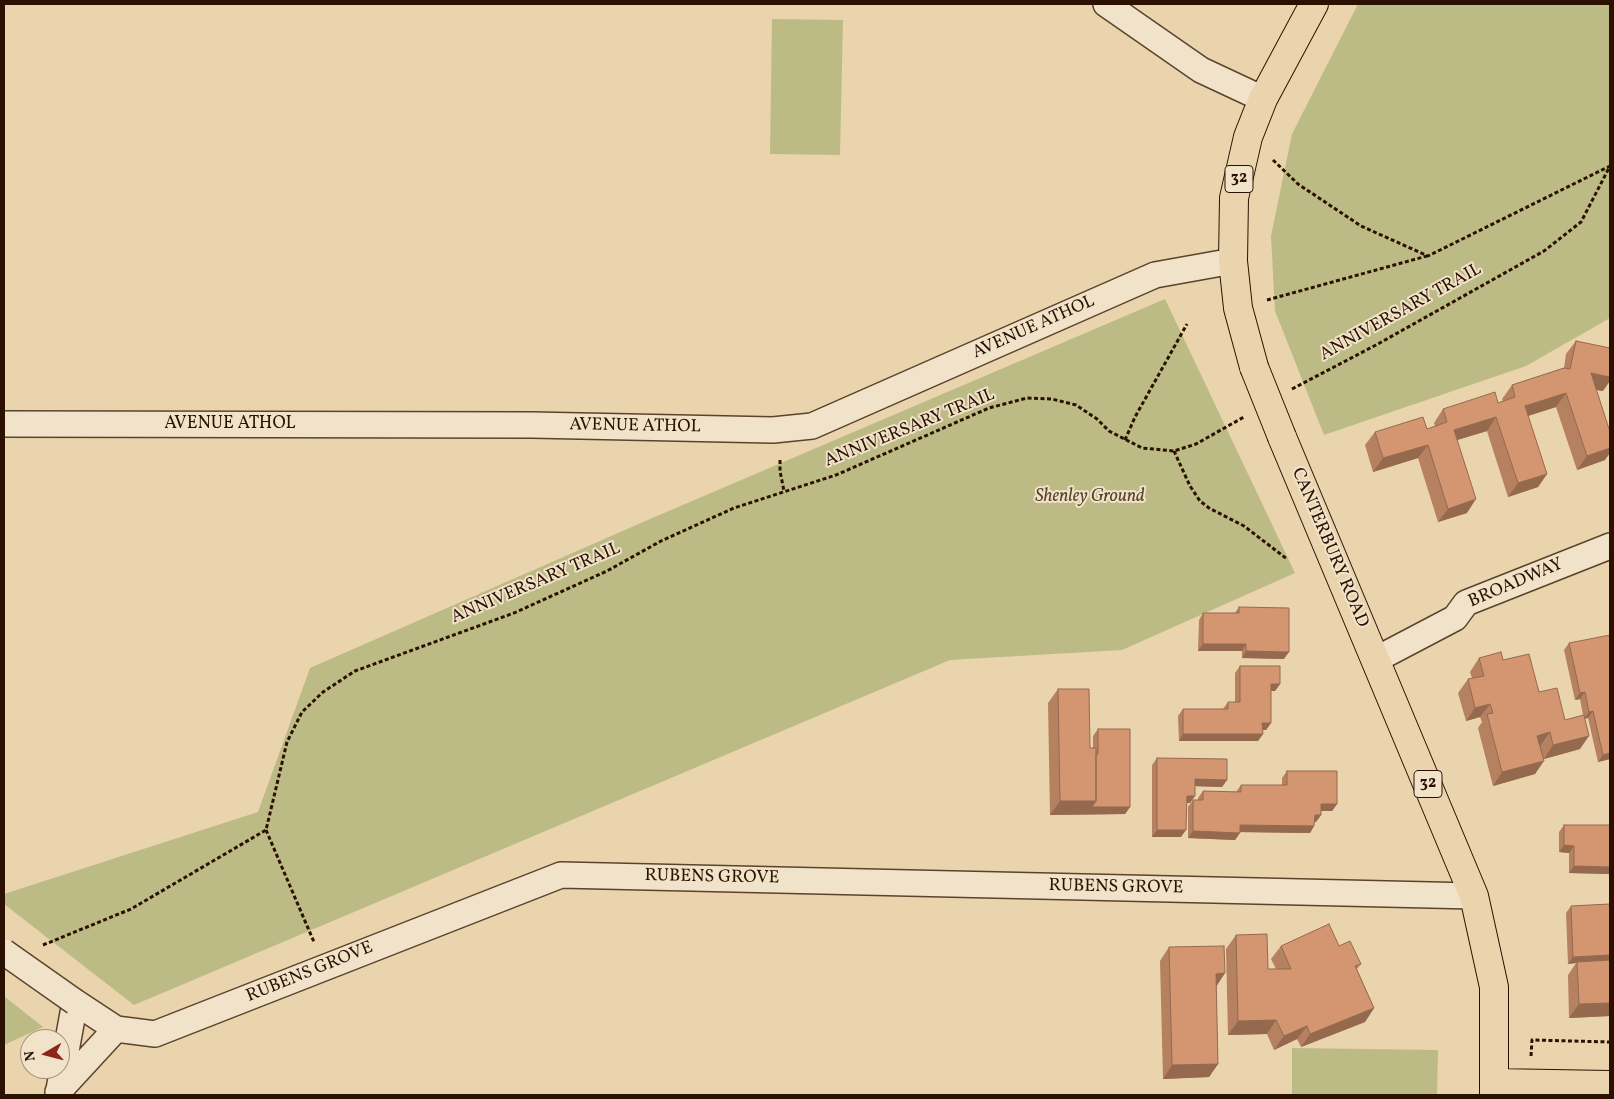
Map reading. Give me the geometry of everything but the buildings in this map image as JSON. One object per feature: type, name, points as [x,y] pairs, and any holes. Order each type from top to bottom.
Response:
[{"type":"main road","name":"CANTERBURY ROAD","points":[[1314,4],[1263,99],[1248,137],[1234,198],[1233,261],[1238,308],[1254,367],[1282,437],[1474,896],[1494,987],[1494,1089]]},
{"type":"main road","points":[[1494,1089],[1530,1084],[1610,1085]]},
{"type":"street","points":[[1106,4],[1202,70],[1263,99]]},
{"type":"street","name":"AVENUE ATHOL","points":[[4,424],[532,425],[773,430],[812,426],[1155,275],[1233,261]]},
{"type":"street","name":"BROADWAY","points":[[1376,660],[1455,618],[1466,603],[1610,546]]},
{"type":"street","name":"RUBENS GROVE","points":[[4,952],[116,1030],[154,1034],[561,875],[1474,896]]},
{"type":"street","points":[[58,1094],[75,1002]]},
{"type":"street","points":[[58,1094],[116,1030]]},
{"type":"path","points":[[1248,137],[1298,184],[1361,226],[1428,256]]},
{"type":"path","points":[[1238,308],[1428,256],[1610,166]]},
{"type":"path","name":"ANNIVERSARY TRAIL","points":[[1286,392],[1376,345],[1544,251],[1581,222],[1610,166]]},
{"type":"path","points":[[1125,440],[1135,417],[1187,324]]},
{"type":"path","name":"ANNIVERSARY TRAIL","points":[[266,830],[287,742],[302,712],[323,692],[355,671],[514,613],[607,571],[661,541],[734,508],[836,475],[988,408],[1027,398],[1052,398],[1076,405],[1097,419],[1110,431],[1142,448],[1174,451],[1196,444],[1245,416]]},
{"type":"path","points":[[1174,451],[1190,486],[1200,501],[1209,508],[1244,526],[1287,558]]},
{"type":"path","points":[[780,460],[784,491]]},
{"type":"path","points":[[38,946],[131,908],[266,830],[324,967]]},
{"type":"path","points":[[1530,1084],[1532,1040],[1610,1042]]},
{"type":"green space","points":[[1358,4],[1610,4],[1610,318],[1526,366],[1324,435],[1275,311],[1271,236],[1292,134]]},
{"type":"green space","points":[[772,19],[843,20],[840,155],[770,154]]},
{"type":"green space","name":"Shenley Ground","points":[[1165,299],[1295,573],[1122,650],[950,660],[134,1005],[4,904],[4,894],[258,812],[310,668],[650,519]]},
{"type":"green space","points":[[4,996],[43,1027],[39,1029],[20,1029],[20,1038],[4,1045]]},
{"type":"green space","points":[[1292,1048],[1438,1050],[1437,1095],[1292,1095]]}]
